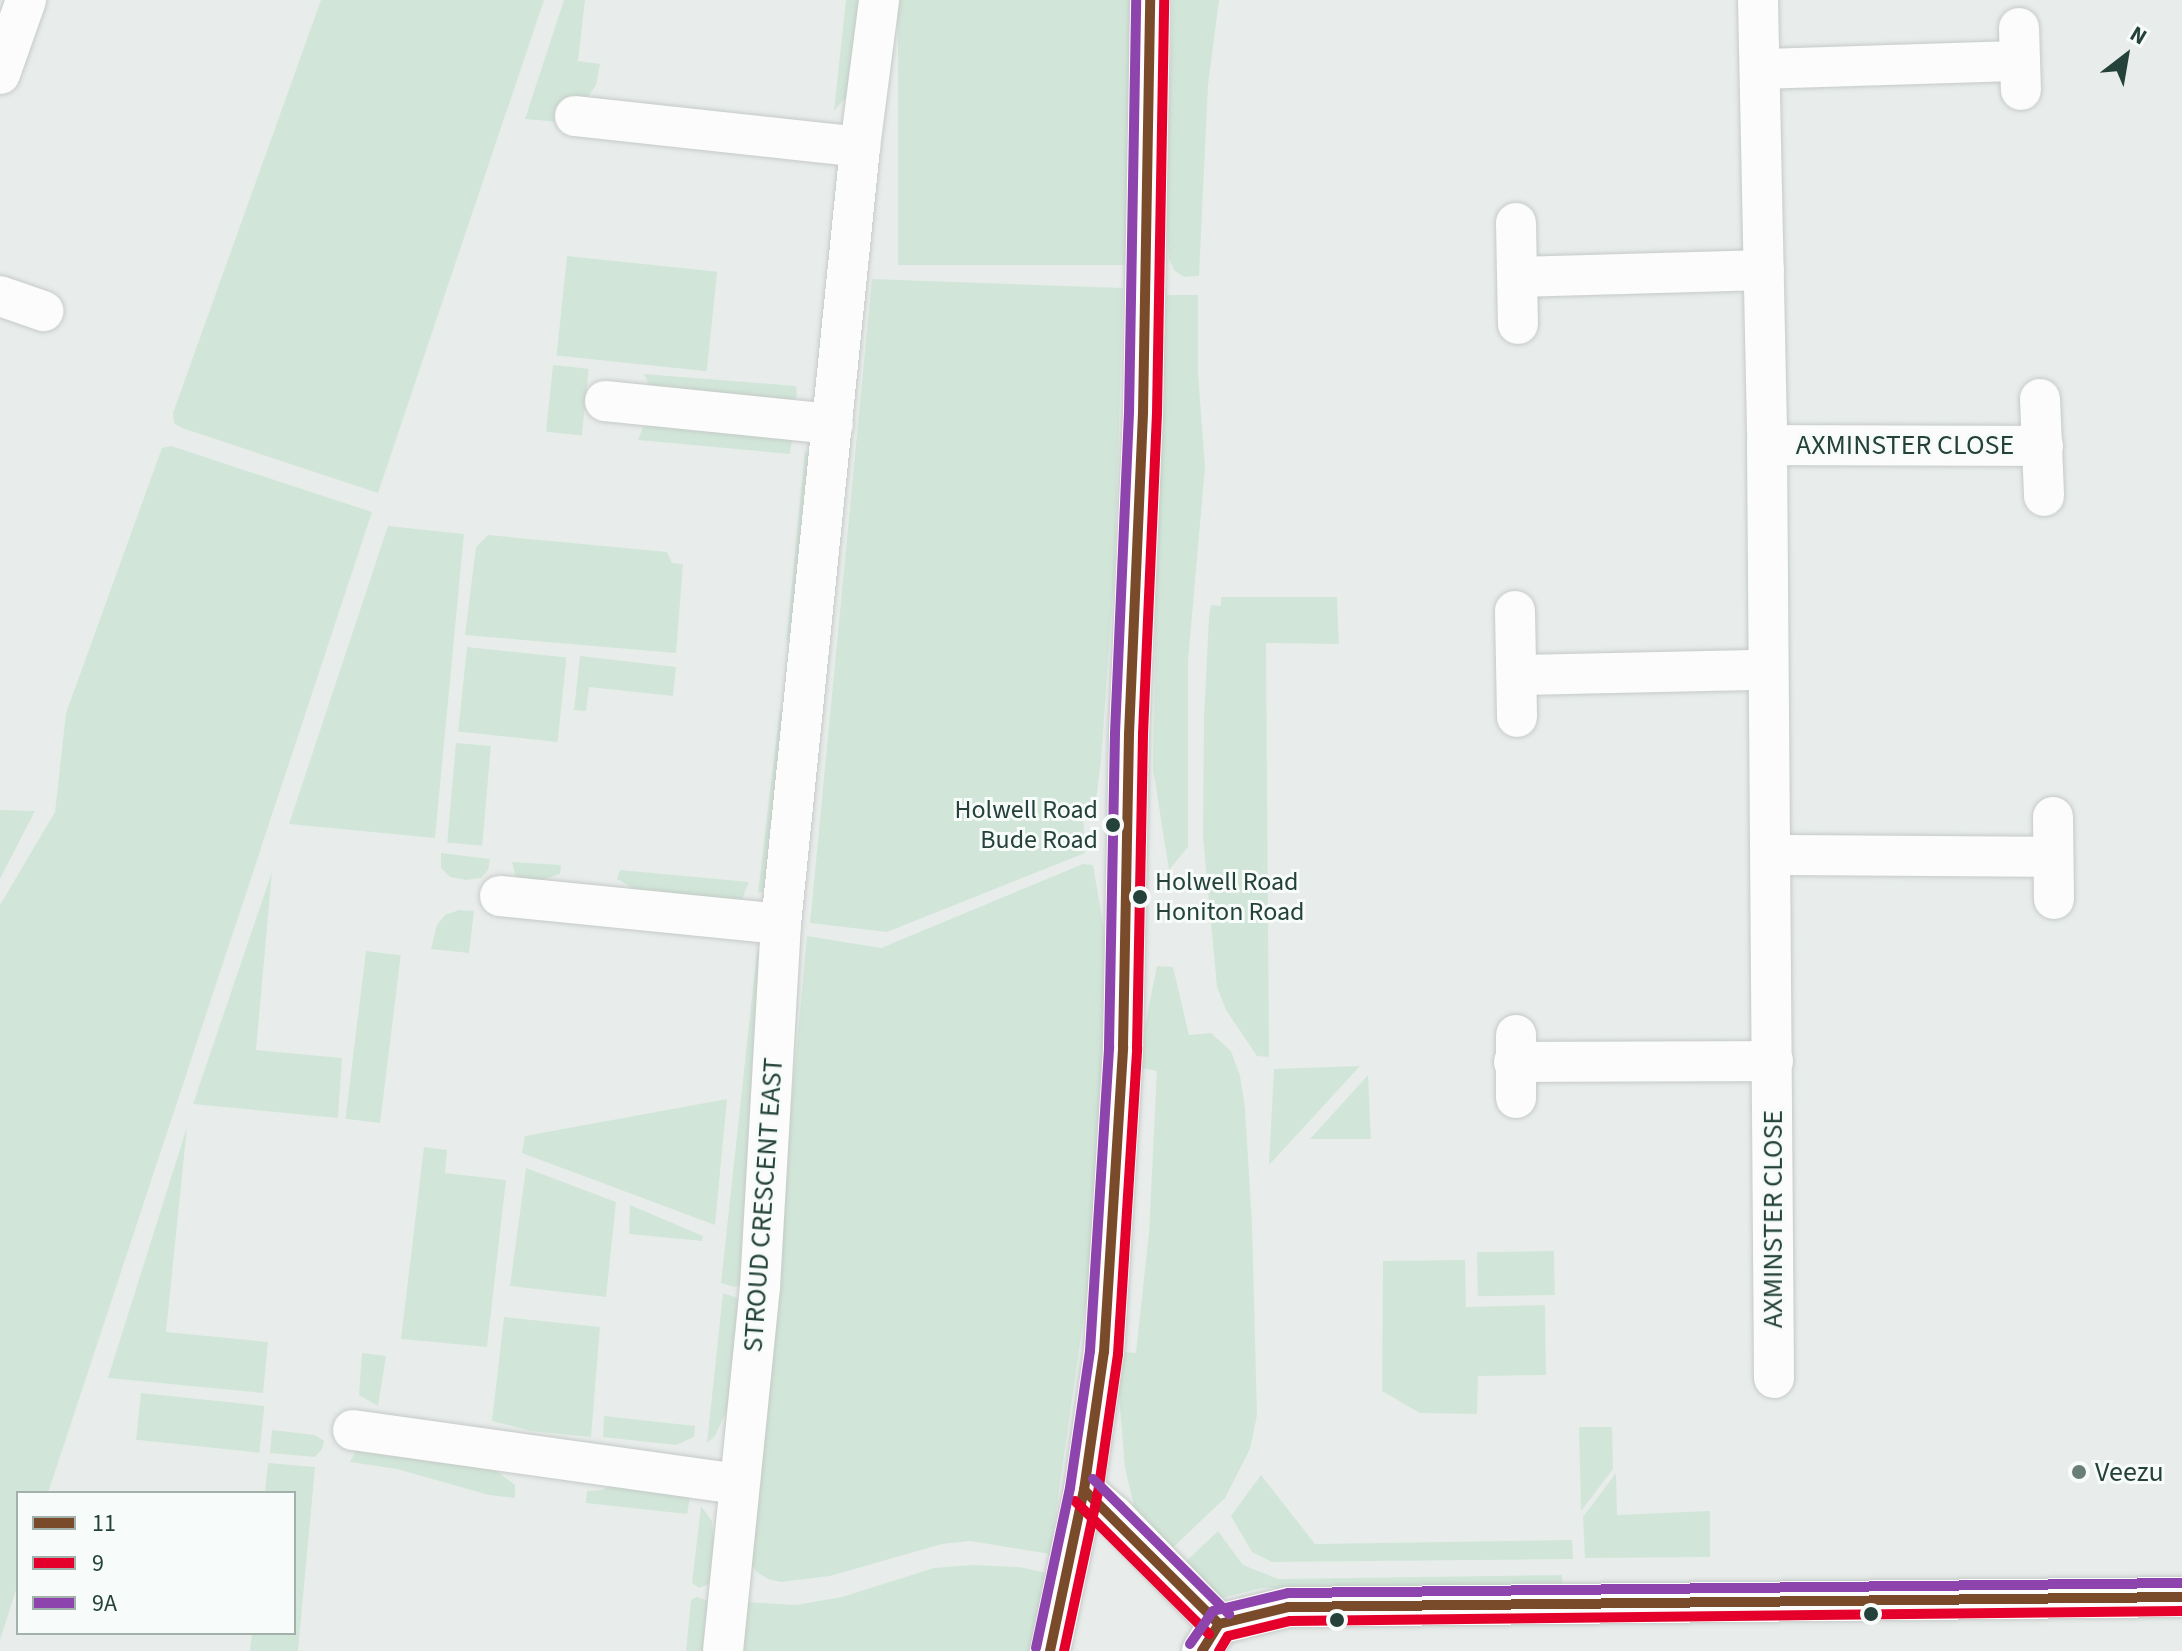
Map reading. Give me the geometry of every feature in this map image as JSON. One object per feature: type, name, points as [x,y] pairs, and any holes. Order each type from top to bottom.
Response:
[{"type":"street","points":[[0,74],[26,0]]},
{"type":"street","name":"STROUD CRESCENT EAST","points":[[723,1651],[760,1287],[781,924],[860,147],[879,0]]},
{"type":"street","points":[[1050,1651],[1084,1490],[1104,1352],[1123,1047],[1129,734],[1143,413],[1150,0]]},
{"type":"street","name":"AXMINSTER CLOSE","points":[[1758,0],[1762,69],[1767,670],[1772,855],[1774,1378]]},
{"type":"street","points":[[1762,69],[2020,60]]},
{"type":"street","points":[[575,116],[860,147]]},
{"type":"street","points":[[1516,223],[1518,324]]},
{"type":"street","points":[[1519,277],[1764,270]]},
{"type":"street","points":[[0,296],[43,311]]},
{"type":"street","name":"AXMINSTER CLOSE","points":[[2040,399],[2044,496]]},
{"type":"street","points":[[605,401],[833,424]]},
{"type":"street","name":"AXMINSTER CLOSE","points":[[1767,445],[2043,446]]},
{"type":"street","points":[[1515,611],[1517,717]]},
{"type":"street","points":[[1518,675],[1767,670]]},
{"type":"street","points":[[2053,817],[2054,899]]},
{"type":"street","points":[[1772,855],[2053,857]]},
{"type":"street","points":[[500,896],[781,924]]},
{"type":"street","points":[[1515,1065],[1773,1061]]},
{"type":"street","points":[[353,1430],[738,1484]]},
{"type":"street","points":[[1084,1490],[1112,1514],[1210,1637],[1288,1607],[2182,1597]]},
{"type":"green space","points":[[321,0],[544,0],[378,493],[174,423],[173,413]]},
{"type":"green space","points":[[564,0],[585,0],[578,61],[600,64],[596,85],[585,101],[560,122],[525,119]]},
{"type":"green space","points":[[846,0],[864,0],[851,91],[834,111]]},
{"type":"green space","points":[[898,0],[1132,0],[1132,265],[898,265]]},
{"type":"green space","points":[[1173,0],[1219,0],[1208,85],[1199,276],[1184,277],[1174,270],[1169,259],[1166,210]]},
{"type":"green space","points":[[567,256],[717,272],[707,371],[557,355]]},
{"type":"green space","points":[[872,279],[1123,288],[1115,563],[1101,761],[1096,800],[1085,807],[1083,816],[1085,853],[887,932],[810,923]]},
{"type":"green space","points":[[1166,295],[1198,295],[1198,374],[1205,467],[1188,661],[1188,847],[1169,870],[1153,769],[1159,427]]},
{"type":"green space","points":[[553,365],[589,369],[582,435],[546,432]]},
{"type":"green space","points":[[644,374],[796,386],[797,397],[786,402],[652,390]]},
{"type":"green space","points":[[656,419],[792,438],[790,454],[638,440],[643,427]]},
{"type":"green space","points":[[171,446],[372,512],[49,1491],[16,1491],[16,1590],[0,1640],[0,905],[55,812],[66,713],[162,448]]},
{"type":"green space","points":[[805,450],[814,463],[794,630],[786,643]]},
{"type":"green space","points":[[388,526],[464,534],[435,838],[289,824]]},
{"type":"green space","points":[[488,535],[667,552],[672,563],[683,564],[676,653],[465,635],[476,547]]},
{"type":"green space","points":[[1221,597],[1337,597],[1339,644],[1266,643],[1269,1057],[1257,1056],[1226,1010],[1217,987],[1203,837],[1204,717],[1209,616],[1211,605],[1221,606]]},
{"type":"green space","points":[[467,647],[566,657],[558,742],[458,732]]},
{"type":"green space","points":[[580,656],[676,667],[673,696],[589,687],[586,711],[574,710]]},
{"type":"green space","points":[[780,708],[786,724],[772,889],[758,893]]},
{"type":"green space","points":[[456,743],[491,746],[482,846],[447,843]]},
{"type":"green space","points":[[0,810],[35,811],[0,879]]},
{"type":"green space","points":[[441,853],[490,859],[488,870],[481,878],[466,880],[450,877],[441,868]]},
{"type":"green space","points":[[512,862],[561,865],[560,874],[529,884],[517,881]]},
{"type":"green space","points":[[1083,864],[1093,865],[1109,958],[1090,1273],[1050,1554],[970,1541],[942,1544],[830,1576],[781,1582],[768,1579],[757,1572],[749,1561],[807,936],[881,948]]},
{"type":"green space","points":[[620,870],[749,882],[742,899],[730,902],[641,893],[617,879]]},
{"type":"green space","points":[[272,872],[256,1050],[342,1058],[338,1118],[193,1104]]},
{"type":"green space","points":[[459,910],[474,911],[469,953],[431,949],[437,925],[445,915]]},
{"type":"green space","points":[[366,951],[401,955],[380,1123],[345,1119]]},
{"type":"green space","points":[[757,951],[763,960],[741,1285],[734,1287],[721,1283]]},
{"type":"green space","points":[[1157,966],[1173,967],[1189,1035],[1211,1033],[1231,1051],[1240,1076],[1252,1224],[1257,1415],[1250,1449],[1225,1498],[1164,1556],[1148,1538],[1134,1506],[1125,1468],[1118,1384],[1121,1352],[1136,1353],[1149,1232],[1157,1071],[1142,1068],[1144,1030]]},
{"type":"green space","points":[[1360,1066],[1269,1165],[1274,1069]]},
{"type":"green space","points":[[1368,1075],[1371,1139],[1310,1139]]},
{"type":"green space","points":[[727,1099],[715,1225],[522,1153],[525,1136]]},
{"type":"green space","points":[[187,1127],[166,1332],[268,1342],[263,1393],[108,1378]]},
{"type":"green space","points":[[424,1147],[447,1150],[445,1173],[506,1180],[487,1347],[401,1339]]},
{"type":"green space","points":[[526,1168],[616,1202],[606,1297],[510,1286]]},
{"type":"green space","points":[[630,1205],[703,1236],[702,1241],[629,1234]]},
{"type":"green space","points":[[1554,1251],[1555,1295],[1478,1296],[1477,1252]]},
{"type":"green space","points":[[1465,1260],[1466,1307],[1545,1305],[1546,1375],[1478,1376],[1477,1414],[1420,1413],[1382,1391],[1383,1261]]},
{"type":"green space","points":[[723,1293],[740,1299],[727,1410],[715,1436],[707,1443]]},
{"type":"green space","points":[[504,1317],[600,1327],[591,1437],[531,1431],[492,1421]]},
{"type":"green space","points":[[362,1353],[386,1356],[378,1406],[359,1395]]},
{"type":"green space","points":[[141,1393],[264,1406],[259,1453],[136,1440]]},
{"type":"green space","points":[[604,1416],[695,1426],[694,1437],[676,1445],[603,1437]]},
{"type":"green space","points":[[1579,1427],[1612,1427],[1613,1469],[1581,1511]]},
{"type":"green space","points":[[272,1430],[315,1435],[324,1441],[322,1449],[315,1457],[270,1453]]},
{"type":"green space","points":[[360,1443],[494,1469],[515,1485],[515,1498],[489,1495],[397,1469],[350,1462]]},
{"type":"green space","points":[[268,1463],[315,1467],[298,1651],[250,1651],[252,1635],[296,1635],[296,1491],[265,1491]]},
{"type":"green space","points":[[1616,1473],[1617,1515],[1710,1511],[1710,1557],[1585,1558],[1583,1517]]},
{"type":"green space","points":[[1261,1475],[1315,1544],[1572,1540],[1573,1559],[1272,1562],[1252,1552],[1231,1516]]},
{"type":"green space","points":[[616,1481],[690,1497],[687,1514],[586,1503],[587,1491],[603,1490]]},
{"type":"green space","points":[[701,1506],[712,1521],[714,1546],[711,1583],[699,1588],[692,1583]]},
{"type":"green space","points":[[1218,1531],[1243,1565],[1278,1579],[1562,1575],[1562,1584],[1262,1588],[1213,1600],[1178,1569]]},
{"type":"green space","points":[[972,1565],[1019,1567],[1047,1573],[1029,1651],[739,1651],[747,1602],[796,1605],[842,1597],[934,1568]]},
{"type":"green space","points":[[697,1597],[710,1602],[705,1651],[686,1651],[691,1600]]},
{"type":"transit line","name":"9A","points":[[1036,1648],[1070,1488],[1090,1351],[1109,1046],[1115,733],[1129,413],[1136,0]]},
{"type":"transit line","name":"11","points":[[1050,1651],[1084,1490],[1104,1352],[1123,1047],[1129,734],[1143,413],[1150,0]]},
{"type":"transit line","name":"9","points":[[1064,1651],[1098,1493],[1118,1354],[1137,1048],[1143,734],[1157,413],[1164,0]]},
{"type":"transit line","name":"9A","points":[[1093,1479],[1229,1614]]},
{"type":"transit line","name":"11","points":[[1084,1490],[1219,1624]]},
{"type":"transit line","name":"9","points":[[1075,1501],[1209,1634]]},
{"type":"transit line","name":"9A","points":[[1190,1644],[1213,1611],[1288,1593],[2182,1583]]},
{"type":"transit line","name":"11","points":[[1202,1651],[1219,1624],[1288,1607],[2182,1597]]},
{"type":"transit line","name":"9","points":[[1219,1651],[1228,1636],[1290,1621],[2182,1611]]},
{"type":"place","name":"Holwell Road Bude Road","points":[[1113,825]]},
{"type":"place","name":"Holwell Road Honiton Road","points":[[1140,897]]},
{"type":"place","name":"Veezu","points":[[2079,1472]]}]
